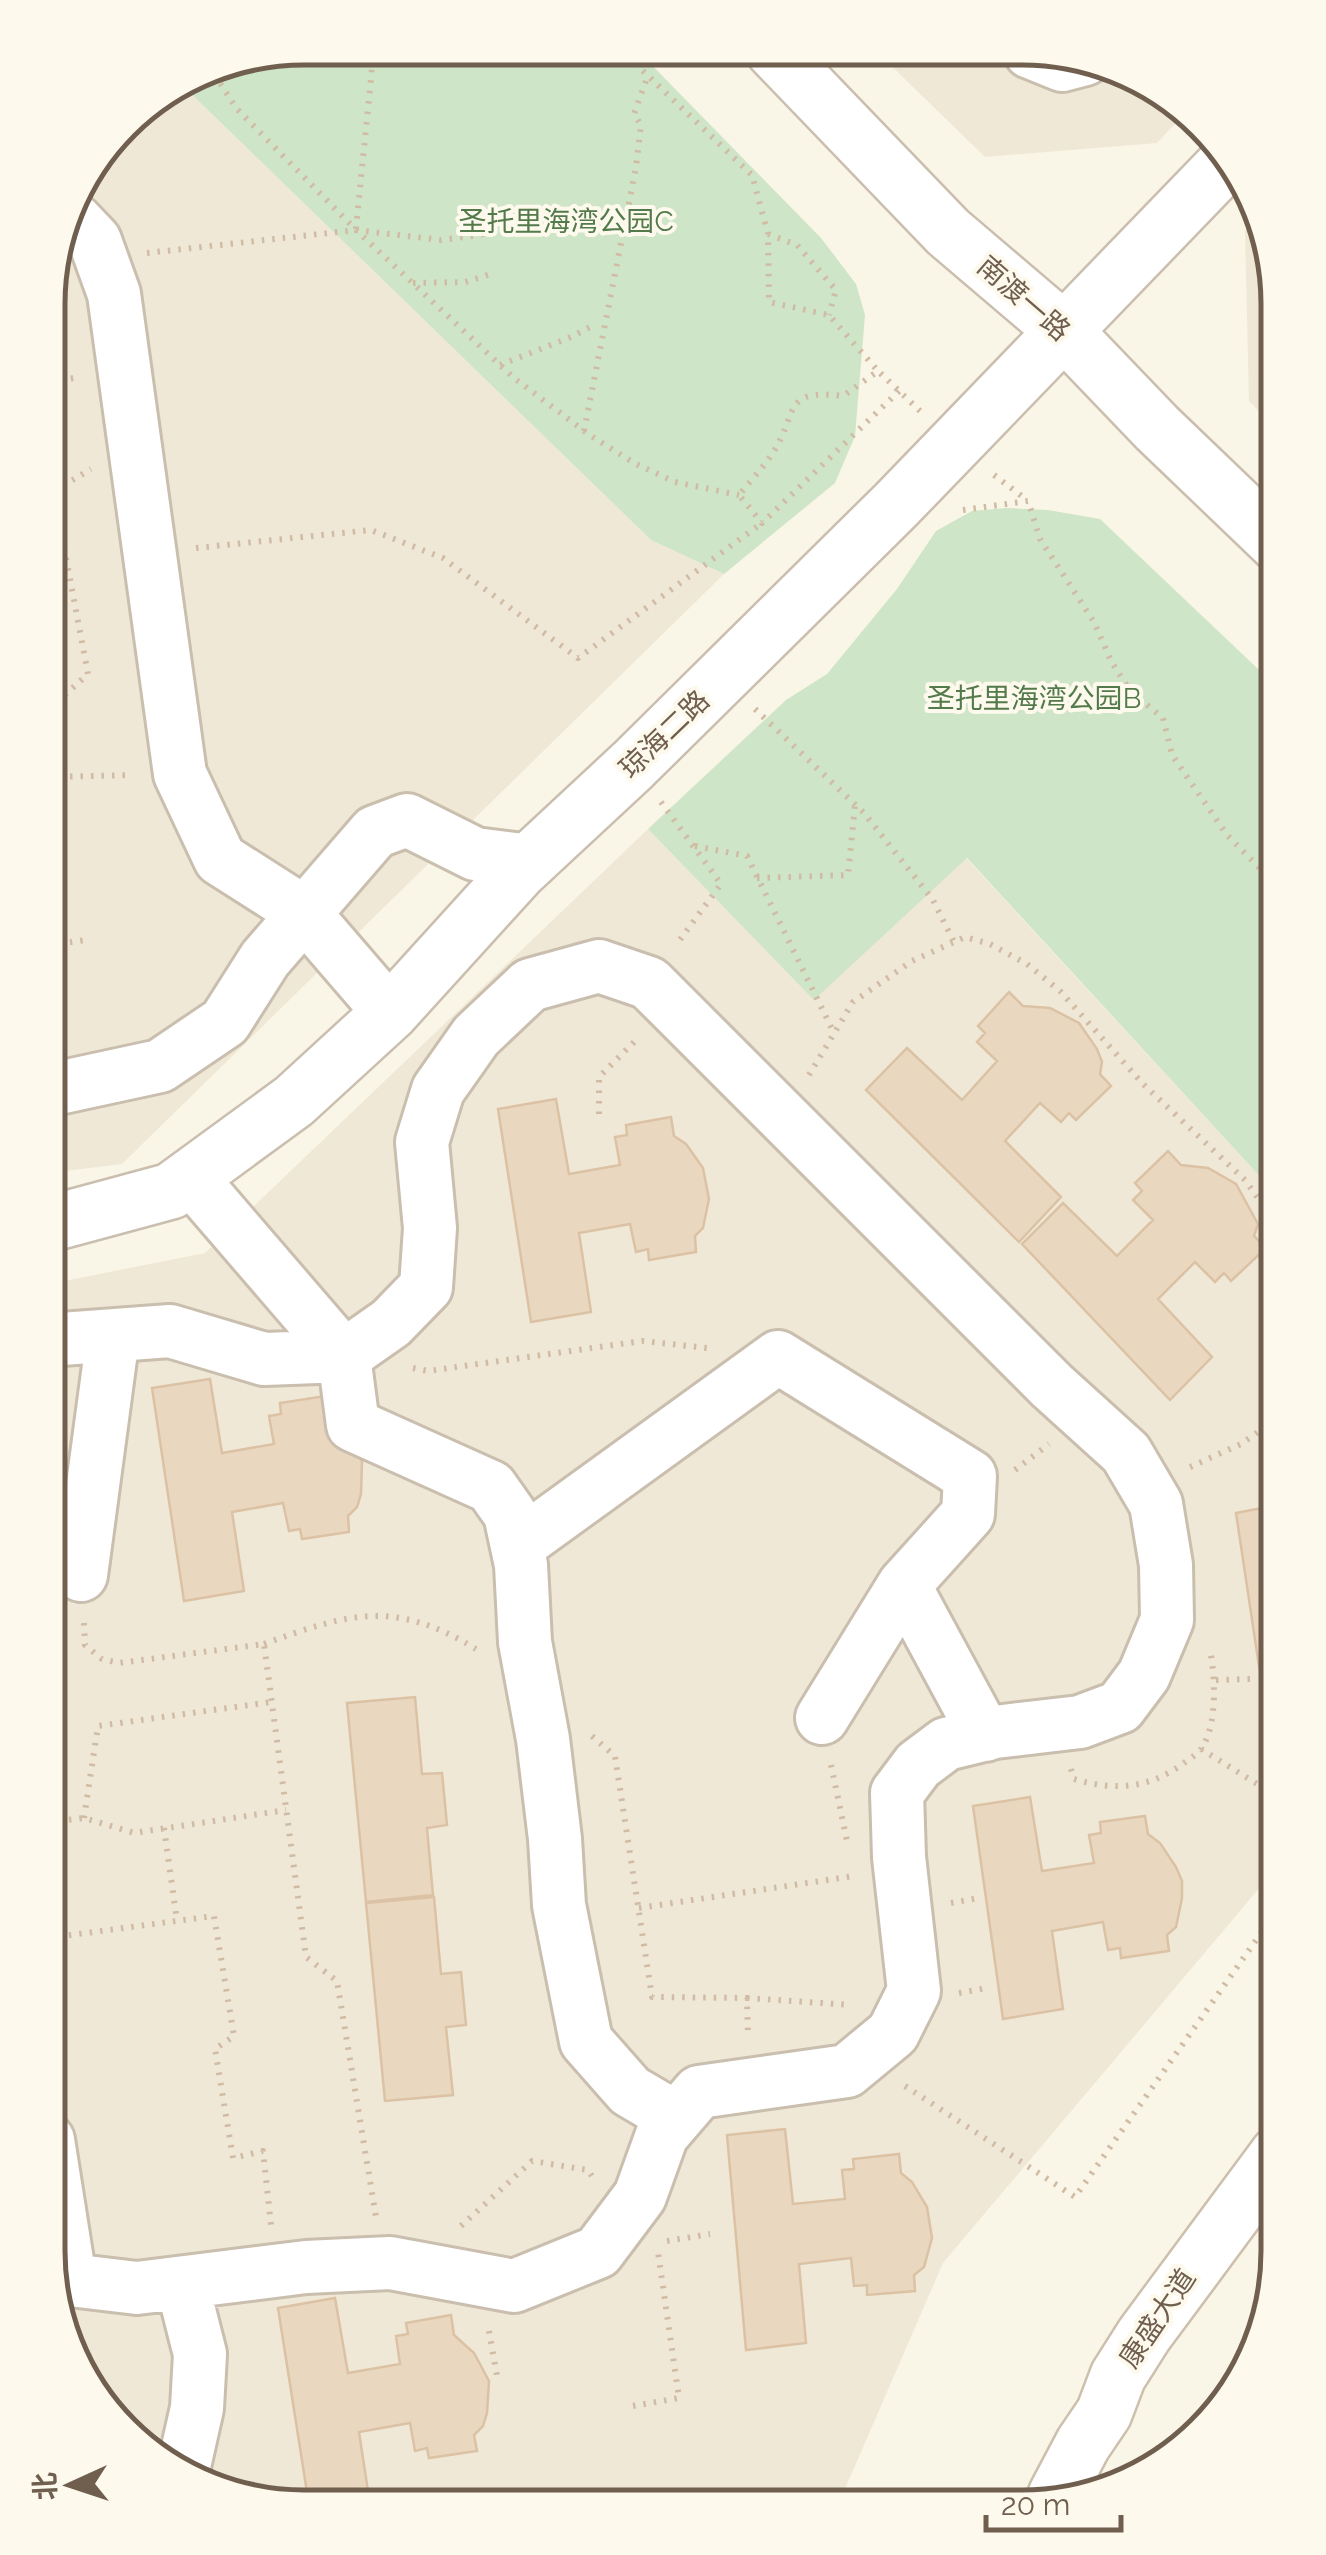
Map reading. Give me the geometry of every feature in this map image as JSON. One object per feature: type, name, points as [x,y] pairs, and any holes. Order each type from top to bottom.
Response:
[{"type":"street","name":"南渡一路","points":[[787,65],[948,232],[1063,330],[1261,528]]},
{"type":"street","name":"琼海二路","points":[[65,1219],[171,1191],[294,1101],[390,1013],[531,860],[786,614],[1220,169]]},
{"type":"street","points":[[79,224],[96,241],[114,294],[180,774],[220,859],[303,912],[390,1013]]},
{"type":"street","points":[[65,1087],[160,1066],[225,1022],[264,959],[374,832],[407,820],[475,854],[531,860]]},
{"type":"street","points":[[65,1339],[170,1332],[264,1359],[344,1356],[390,1324],[426,1287],[430,1228],[422,1142],[438,1090],[476,1036],[530,985],[599,966],[660,994],[1126,1453],[1156,1504],[1166,1564],[1167,1620],[1144,1675],[1120,1708],[1080,1722],[946,1744],[918,1764],[897,1792],[899,1858],[914,1992],[893,2033],[847,2071],[699,2092],[662,2135],[640,2196],[598,2252],[514,2286],[400,2265],[276,2272],[137,2288],[70,2280],[65,2248]]},
{"type":"street","points":[[190,1177],[344,1356],[352,1425],[491,1487],[510,1514],[517,1546],[525,1642],[543,1739],[558,1905],[586,2041],[630,2091],[676,2118]]},
{"type":"street","points":[[81,1576],[113,1336]]},
{"type":"street","points":[[517,1546],[778,1357],[970,1476],[968,1514],[904,1585],[822,1718]]},
{"type":"street","points":[[904,1585],[985,1735]]},
{"type":"street","name":"康盛大道","points":[[1060,2487],[1144,2335],[1260,2177]]},
{"type":"street","points":[[182,2283],[200,2354],[197,2408],[186,2458]]},
{"type":"path","points":[[356,230],[372,65]]},
{"type":"path","points":[[635,65],[752,175],[768,234],[769,302],[829,315],[878,372],[954,444],[1028,501],[1040,539],[1094,622],[1111,661],[1130,691],[1163,718],[1172,755],[1227,835],[1261,869]]},
{"type":"path","points":[[584,431],[636,167],[641,125],[634,114],[648,78]]},
{"type":"path","points":[[219,81],[236,108],[356,230],[500,365],[584,431],[636,464],[675,482],[739,495],[762,523]]},
{"type":"path","points":[[102,258],[356,230],[442,240],[480,236],[498,229]]},
{"type":"path","points":[[768,234],[798,245],[836,290],[829,315]]},
{"type":"path","points":[[412,283],[464,282],[491,274]]},
{"type":"path","points":[[500,365],[592,326]]},
{"type":"path","points":[[739,495],[775,450],[792,407],[816,392],[844,396],[878,372]]},
{"type":"path","points":[[150,552],[372,530],[443,558],[578,658],[762,523],[898,391]]},
{"type":"path","points":[[945,513],[1028,501]]},
{"type":"path","points":[[65,553],[88,674],[65,695]]},
{"type":"path","points":[[751,705],[855,806],[934,900],[954,942]]},
{"type":"path","points":[[65,777],[180,774]]},
{"type":"path","points":[[599,1114],[599,1076],[660,994],[721,884],[661,802],[674,788]]},
{"type":"path","points":[[757,878],[848,875],[855,806]]},
{"type":"path","points":[[693,846],[746,856],[834,1032]]},
{"type":"path","points":[[789,1122],[814,1065],[853,1002],[912,961],[965,938],[990,944],[1027,964],[1060,991],[1144,1084],[1245,1180],[1261,1202]]},
{"type":"path","points":[[65,943],[86,940]]},
{"type":"path","points":[[344,1356],[428,1371],[642,1340],[778,1357]]},
{"type":"path","points":[[970,1476],[996,1477],[1023,1467],[1082,1413]]},
{"type":"path","points":[[1140,1478],[1188,1468],[1241,1444],[1260,1430]]},
{"type":"path","points":[[81,1576],[85,1645],[102,1659],[119,1663],[264,1644],[320,1623],[377,1614],[441,1628],[480,1651]]},
{"type":"path","points":[[264,1644],[306,1957],[337,1981],[400,2265],[532,2161],[588,2170],[622,2222]]},
{"type":"path","points":[[1216,1680],[1252,1679]]},
{"type":"path","points":[[84,1818],[98,1726],[272,1702]]},
{"type":"path","points":[[639,1908],[858,1875],[842,1825],[822,1718]]},
{"type":"path","points":[[543,1739],[592,1736],[615,1756],[652,1997],[858,2005]]},
{"type":"path","points":[[1202,1749],[1260,1786]]},
{"type":"path","points":[[65,1820],[84,1818],[134,1832],[286,1810]]},
{"type":"path","points":[[164,1828],[178,1921]]},
{"type":"path","points":[[65,1936],[214,1916],[234,2036],[215,2049],[233,2158],[264,2150],[276,2272]]},
{"type":"path","points":[[862,2058],[1076,2197],[1260,1934]]},
{"type":"path","points":[[747,1998],[749,2086]]},
{"type":"path","points":[[633,2406],[678,2398],[656,2243],[710,2234]]},
{"type":"shaded area","points":[[890,65],[1053,67],[1128,90],[1177,122],[1157,143],[985,157]]},
{"type":"shaded area","points":[[191,94],[651,540],[724,574],[122,1164],[65,1171],[67,273],[83,213],[105,171],[146,124]]},
{"type":"shaded area","points":[[1248,228],[1260,289],[1261,413],[1249,401],[1245,231]]},
{"type":"shaded area","points":[[648,829],[814,999],[966,858],[1261,1177],[1260,1887],[943,2263],[844,2490],[273,2488],[213,2472],[159,2441],[124,2409],[90,2357],[70,2297],[65,2251],[65,1281],[205,1253]]},
{"type":"green space","name":"圣托里海湾公园C","points":[[304,65],[652,65],[821,238],[856,284],[865,315],[855,436],[835,483],[724,574],[651,540],[191,94],[242,73]]},
{"type":"green space","name":"圣托里海湾公园B","points":[[1048,510],[1100,519],[1261,672],[1261,1177],[967,858],[814,1000],[648,829],[786,700],[827,674],[897,589],[936,531],[972,511]]},
{"type":"building","points":[[1009,992],[1023,1006],[1050,1008],[1079,1023],[1097,1049],[1102,1062],[1100,1074],[1111,1086],[1076,1120],[1069,1113],[1061,1122],[1040,1103],[1005,1141],[1061,1197],[1019,1242],[866,1090],[907,1048],[962,1100],[997,1061],[977,1042],[985,1033],[978,1026]]},
{"type":"building","points":[[556,1099],[569,1174],[620,1165],[615,1137],[627,1135],[626,1125],[671,1117],[674,1136],[686,1144],[703,1168],[709,1199],[703,1228],[695,1236],[696,1252],[649,1260],[648,1249],[636,1252],[630,1224],[579,1233],[591,1312],[531,1322],[498,1109]]},
{"type":"building","points":[[1168,1151],[1181,1165],[1208,1168],[1236,1184],[1258,1224],[1254,1236],[1261,1243],[1261,1253],[1231,1281],[1224,1273],[1215,1282],[1195,1262],[1158,1299],[1212,1357],[1170,1400],[1022,1244],[1063,1203],[1117,1256],[1153,1220],[1133,1200],[1142,1191],[1135,1183]]},
{"type":"building","points":[[210,1379],[222,1453],[274,1444],[269,1416],[281,1414],[280,1403],[325,1396],[357,1447],[362,1462],[361,1494],[357,1507],[348,1516],[349,1532],[302,1539],[300,1529],[289,1531],[283,1503],[232,1512],[244,1591],[184,1601],[152,1388]]},
{"type":"building","points":[[1260,1508],[1260,1675],[1236,1513]]},
{"type":"building","points":[[415,1697],[422,1774],[442,1773],[447,1825],[427,1828],[433,1895],[366,1902],[347,1703]]},
{"type":"building","points":[[1030,1797],[1042,1871],[1094,1863],[1089,1835],[1101,1833],[1100,1822],[1145,1816],[1148,1834],[1160,1843],[1176,1867],[1182,1881],[1182,1898],[1176,1927],[1167,1935],[1169,1951],[1121,1958],[1120,1948],[1108,1950],[1103,1922],[1052,1931],[1063,2009],[1003,2019],[973,1806]]},
{"type":"building","points":[[434,1897],[441,1974],[461,1972],[466,2025],[446,2027],[453,2095],[385,2101],[366,1903]]},
{"type":"building","points":[[785,2129],[793,2204],[845,2199],[842,2170],[854,2169],[853,2159],[899,2154],[901,2173],[912,2182],[927,2207],[932,2238],[924,2267],[914,2275],[915,2291],[867,2295],[867,2285],[854,2286],[851,2258],[799,2264],[806,2343],[746,2350],[727,2135]]},
{"type":"building","points":[[335,2298],[348,2373],[400,2364],[396,2336],[408,2334],[406,2323],[451,2315],[454,2335],[474,2353],[489,2381],[487,2413],[483,2426],[474,2435],[477,2451],[429,2458],[427,2448],[415,2451],[410,2423],[359,2432],[368,2490],[307,2490],[278,2308]]}]
